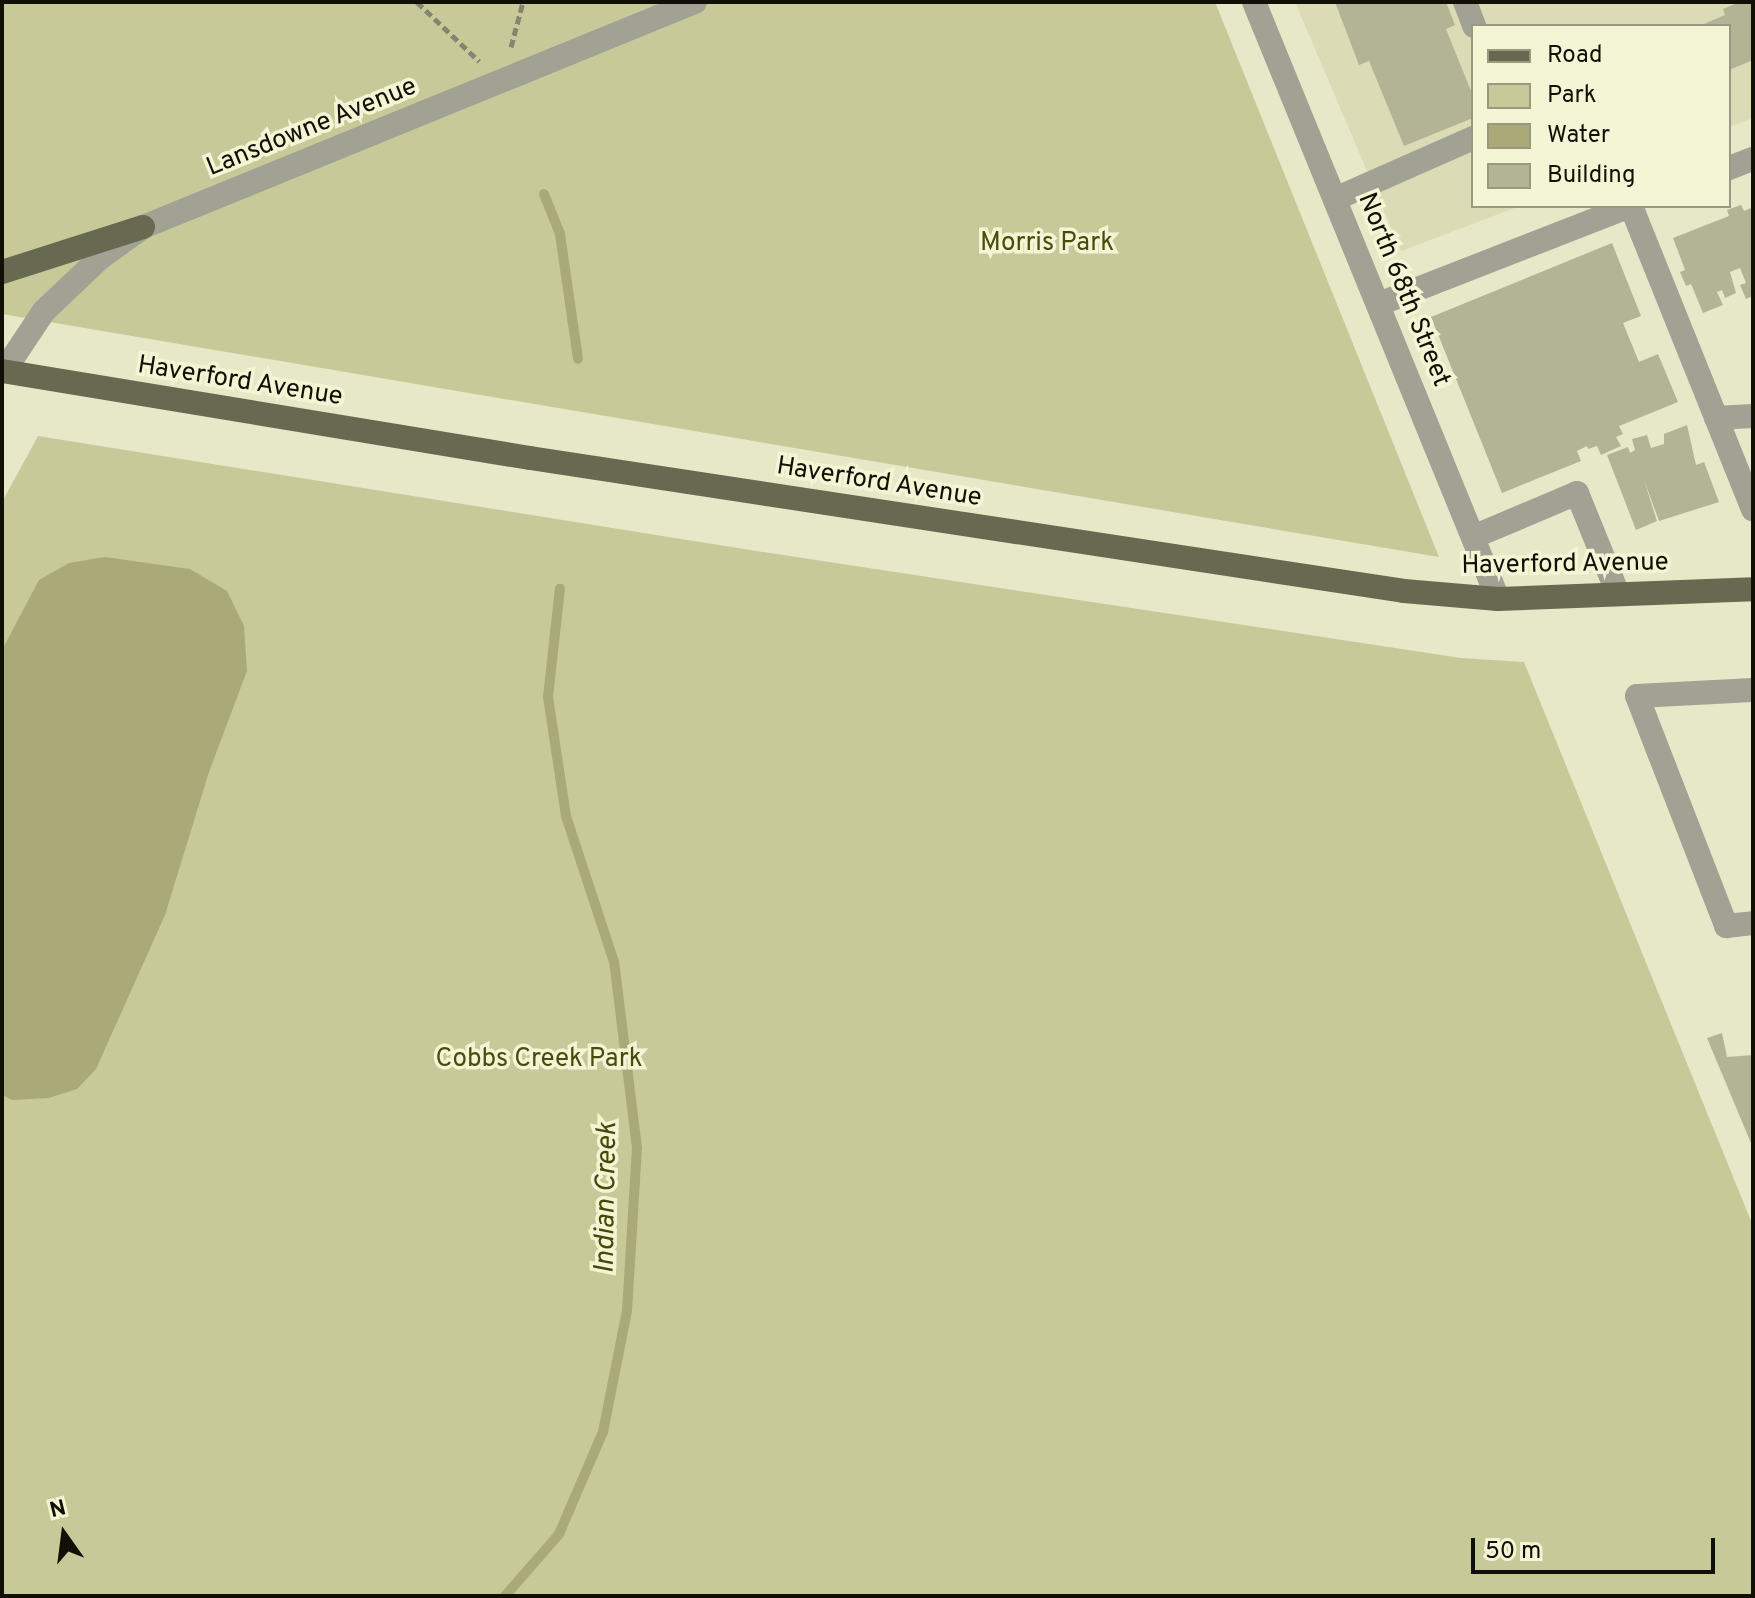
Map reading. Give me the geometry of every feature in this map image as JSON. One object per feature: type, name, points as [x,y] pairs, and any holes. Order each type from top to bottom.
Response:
[{"type":"main road","points":[[2,272],[143,227]]},
{"type":"main road","name":"Haverford Avenue","points":[[3,373],[609,470],[1404,591],[1498,599],[1753,589]]},
{"type":"street","name":"Lansdowne Avenue","points":[[3,373],[44,311],[100,258],[143,227],[695,2]]},
{"type":"street","name":"North 68th Street","points":[[1254,2],[1498,599]]},
{"type":"street","points":[[1465,2],[1473,24]]},
{"type":"street","points":[[1335,199],[1471,139]]},
{"type":"street","points":[[1731,167],[1753,159]]},
{"type":"street","points":[[1379,304],[1626,208]]},
{"type":"street","points":[[1632,208],[1753,509]]},
{"type":"street","points":[[1716,418],[1753,416]]},
{"type":"street","points":[[1473,537],[1577,493],[1618,594]]},
{"type":"street","points":[[1753,690],[1637,696],[1726,926],[1753,923]]},
{"type":"path","points":[[417,2],[500,82],[523,2]]},
{"type":"shaded area","points":[[1295,2],[1753,2],[1753,118],[1731,126],[1731,24],[1471,24],[1471,208],[1515,208],[1401,251]]},
{"type":"green space","name":"Morris Park","points":[[2,2],[1215,2],[1439,557],[2,314]]},
{"type":"green space","name":"Cobbs Creek Park","points":[[38,436],[750,550],[1461,658],[1524,662],[1753,1226],[1753,1596],[2,1596],[2,502]]},
{"type":"water","points":[[105,557],[190,569],[227,591],[244,626],[247,671],[209,772],[165,915],[96,1069],[77,1089],[49,1098],[12,1100],[2,1095],[2,650],[39,580],[69,563]]},
{"type":"building","points":[[1335,2],[1446,2],[1455,25],[1446,29],[1471,91],[1471,119],[1404,146],[1369,61],[1359,65]]},
{"type":"building","points":[[1740,2],[1753,2],[1753,60],[1731,69],[1731,24],[1704,24],[1725,15],[1723,9]]},
{"type":"building","points":[[1741,205],[1744,211],[1753,207],[1753,296],[1746,299],[1740,285],[1746,283],[1740,268],[1730,272],[1736,293],[1725,298],[1722,290],[1717,292],[1723,305],[1703,313],[1691,284],[1686,286],[1680,272],[1685,270],[1673,238],[1729,216],[1727,210]]},
{"type":"building","points":[[1612,243],[1641,316],[1623,323],[1639,362],[1658,354],[1678,402],[1619,426],[1623,434],[1616,437],[1621,446],[1601,455],[1597,446],[1588,449],[1587,446],[1577,451],[1581,461],[1502,493],[1431,317]]},
{"type":"building","points":[[1687,425],[1696,465],[1704,462],[1719,502],[1659,521],[1644,480],[1657,521],[1636,530],[1607,455],[1628,447],[1630,453],[1635,450],[1632,439],[1647,435],[1651,448],[1664,444],[1664,434]]},
{"type":"building","points":[[1722,1033],[1727,1057],[1753,1055],[1753,1148],[1707,1038]]},
{"type":"waterway","points":[[544,194],[560,234],[578,359]]},
{"type":"waterway","name":"Indian Creek","points":[[505,1596],[559,1534],[603,1432],[627,1311],[637,1148],[614,962],[566,816],[548,697],[560,589]]}]
